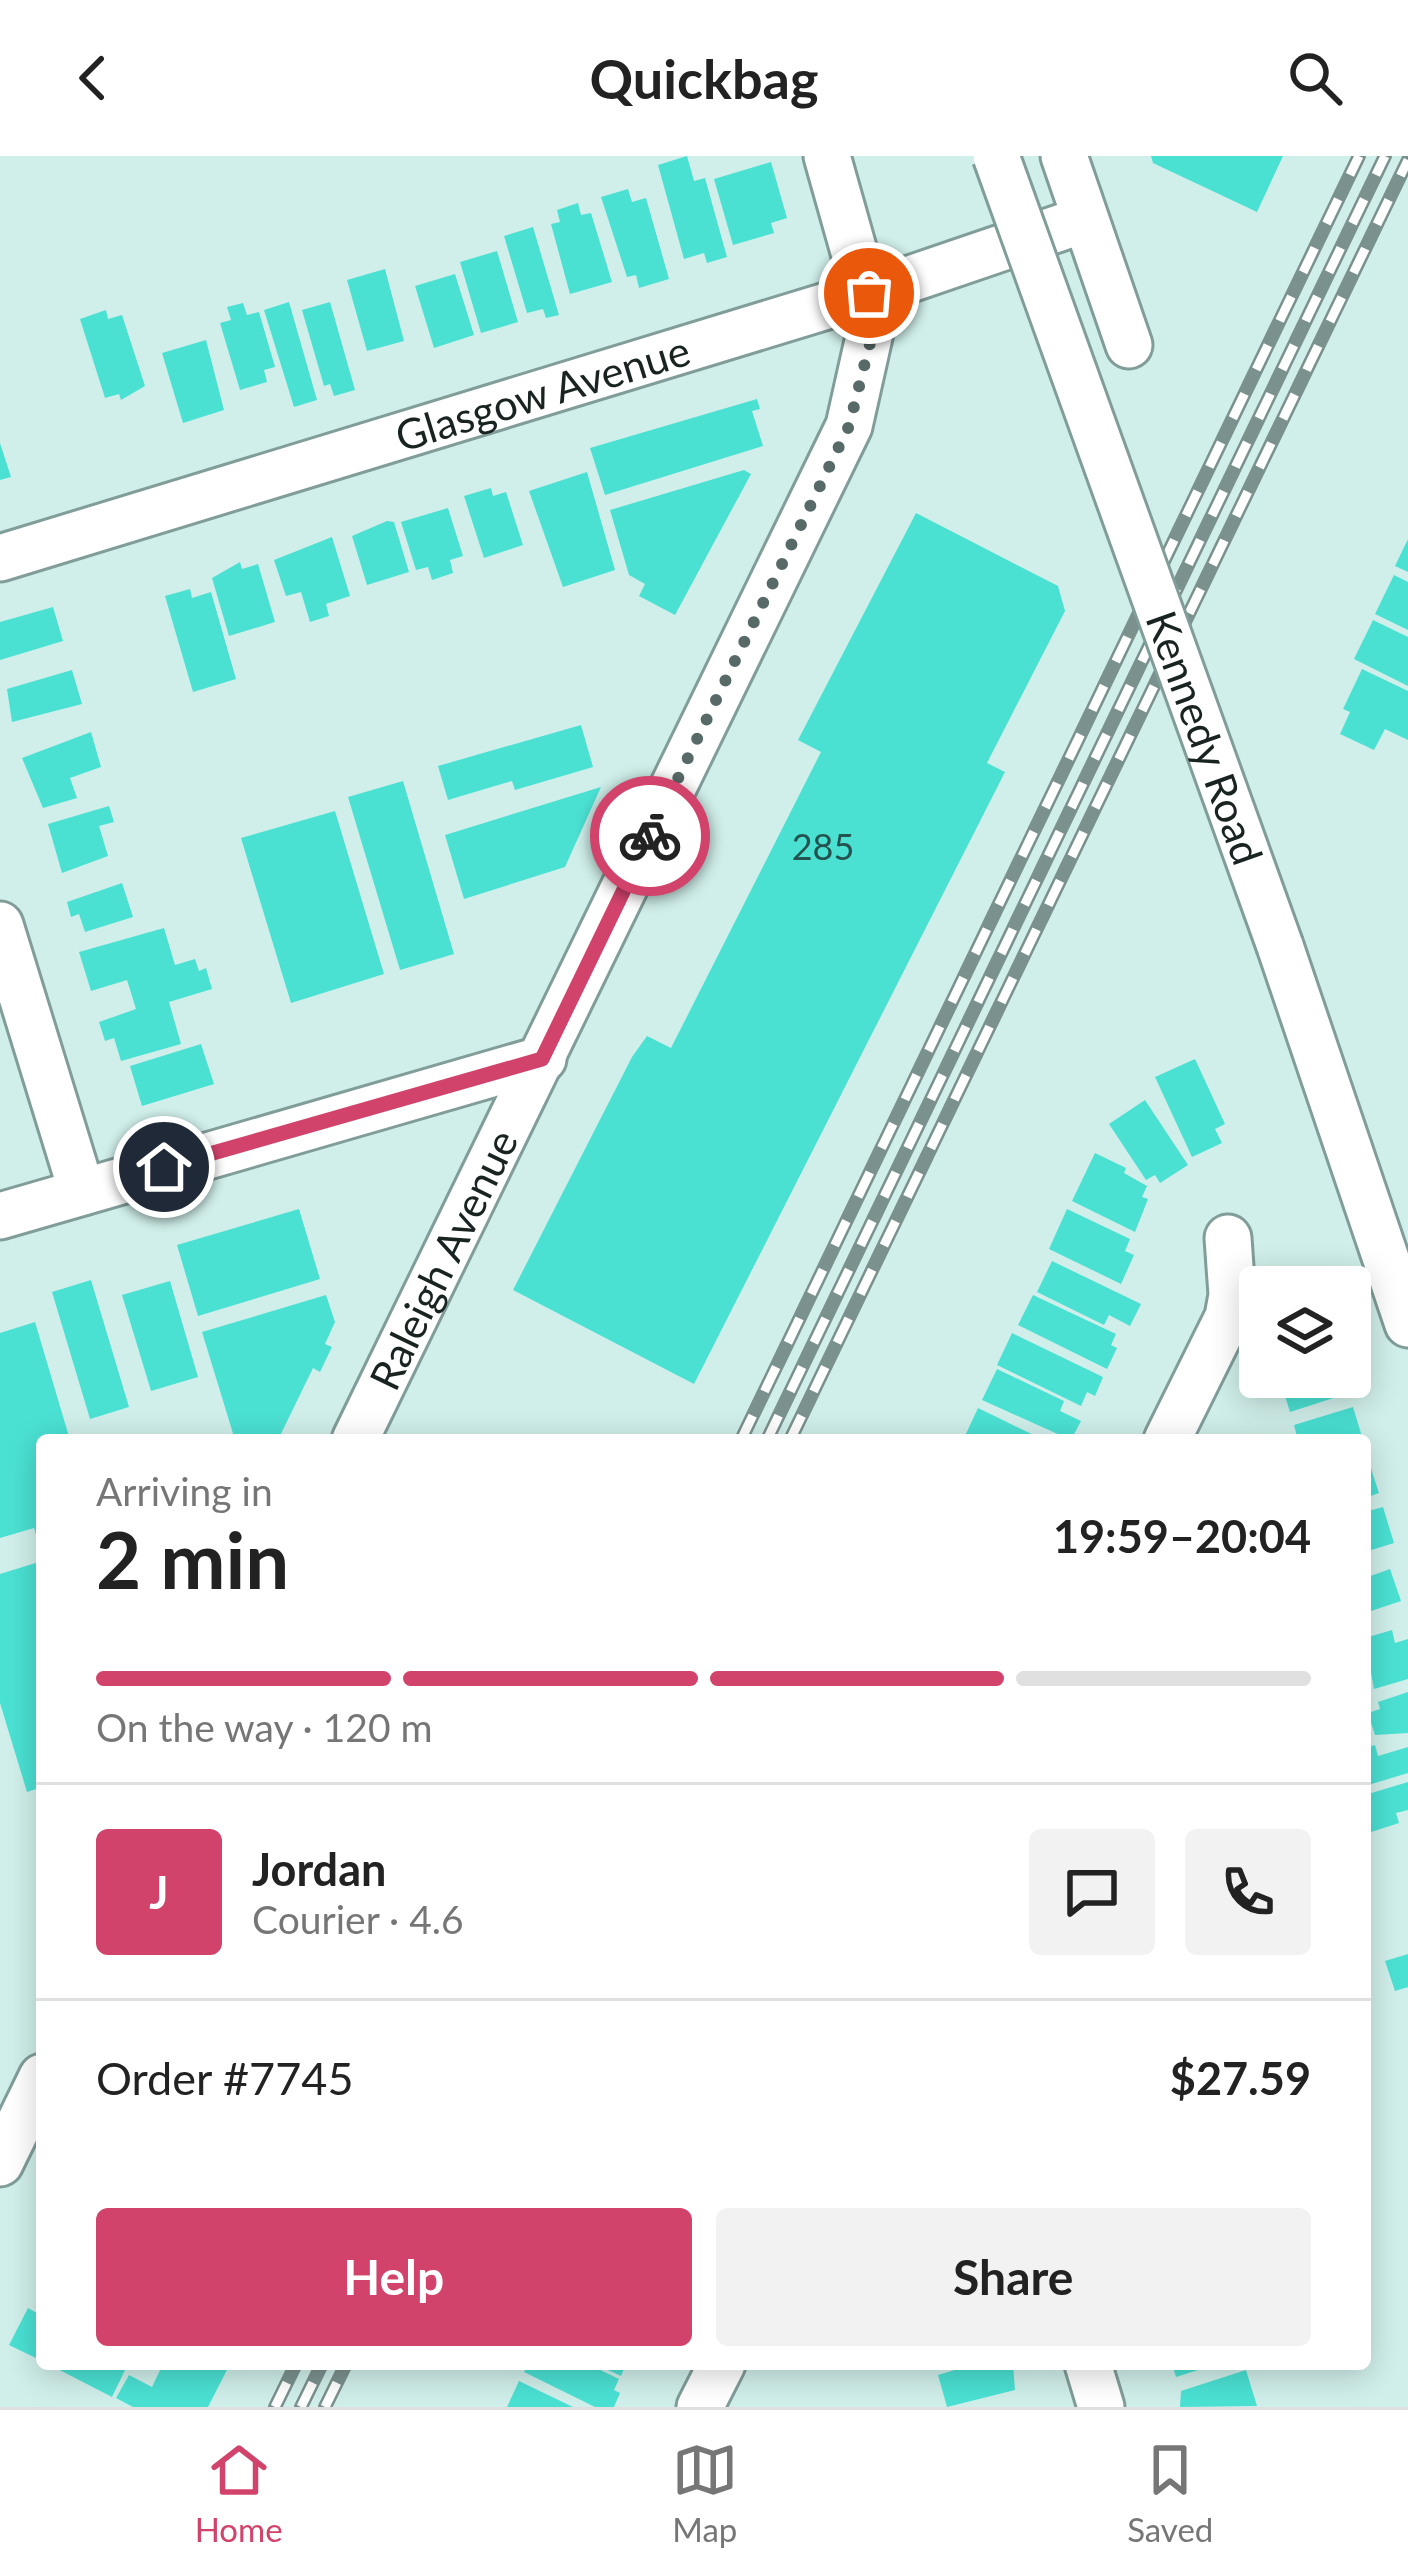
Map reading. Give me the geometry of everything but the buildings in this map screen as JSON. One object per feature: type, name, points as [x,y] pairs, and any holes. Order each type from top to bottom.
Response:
[{"type":"street","name":"Raleigh Avenue","points":[[358,1434],[849,426],[872,335],[869,293],[827,156]]},
{"type":"street","name":"Kennedy Road","points":[[996,156],[1280,946],[1393,1218],[1408,1324]]},
{"type":"street","points":[[1064,156],[1129,345]]},
{"type":"street","name":"Glasgow Avenue","points":[[0,558],[869,293],[1083,220]]},
{"type":"street","points":[[0,925],[82,1192]]},
{"type":"street","points":[[0,1216],[542,1059]]},
{"type":"street","points":[[1170,1434],[1228,1317],[1232,1295],[1228,1238]]},
{"type":"street","points":[[0,2163],[36,2089]]},
{"type":"street","points":[[700,2407],[719,2370]]},
{"type":"street","points":[[1090,2370],[1100,2407]]},
{"type":"railway","points":[[744,1434],[1359,156]]},
{"type":"railway","points":[[770,1434],[1385,156]]},
{"type":"railway","points":[[793,1434],[1408,160]]},
{"type":"railway","points":[[275,2407],[293,2370]]},
{"type":"railway","points":[[301,2407],[319,2370]]},
{"type":"railway","points":[[325,2407],[343,2370]]},
{"type":"way so far","points":[[650,836],[849,426],[872,335],[869,293]]},
{"type":"route","points":[[164,1167],[542,1059],[650,836]]}]
